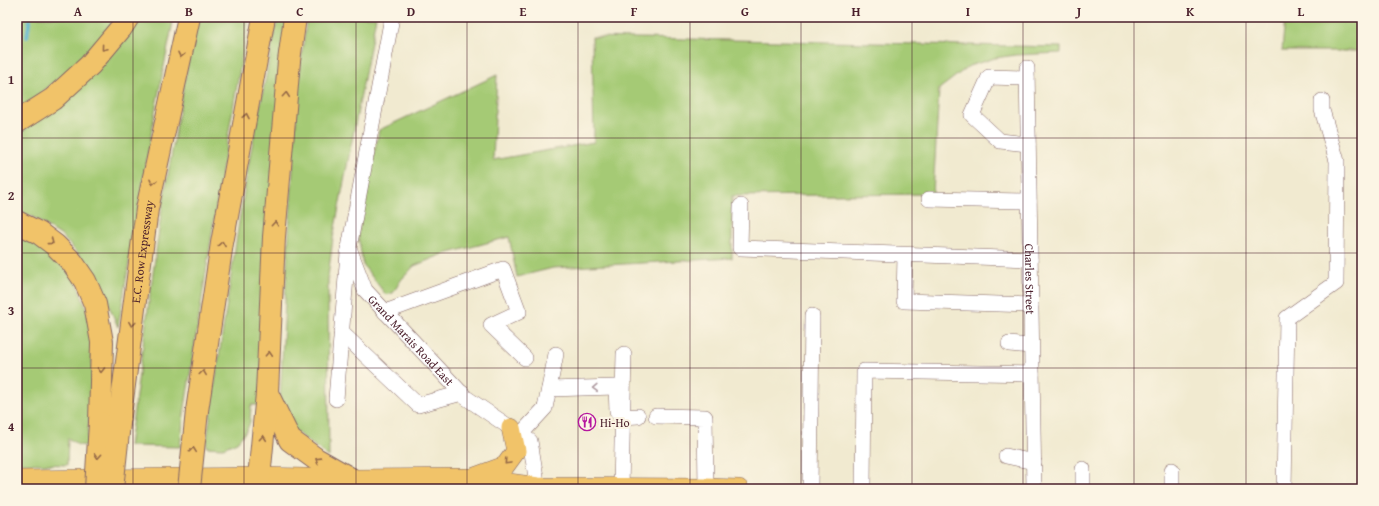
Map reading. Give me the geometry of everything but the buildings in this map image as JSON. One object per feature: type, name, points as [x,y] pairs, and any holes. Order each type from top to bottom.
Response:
[{"type":"highway","points":[[17,122],[53,99],[85,70],[128,17]]},
{"type":"highway","name":"E.C. Row Expressway","points":[[112,489],[110,423],[147,209],[189,17]]},
{"type":"highway","points":[[189,489],[197,411],[222,243],[264,17]]},
{"type":"highway","points":[[259,483],[267,393],[274,237],[289,61],[295,17]]},
{"type":"highway","points":[[17,222],[39,233],[55,245],[72,262],[85,281],[95,304],[102,342],[110,423],[96,489]]},
{"type":"highway","points":[[267,393],[290,440],[316,459],[351,479]]},
{"type":"main road","points":[[473,478],[505,466],[516,451],[516,431]]},
{"type":"main road","points":[[17,480],[259,483],[351,479],[473,478],[538,488],[739,489]]},
{"type":"street","points":[[336,399],[349,248],[392,17]]},
{"type":"street","name":"Charles Street","points":[[1028,144],[1000,141],[972,115],[989,76],[1027,73],[1034,489]]},
{"type":"street","points":[[1284,489],[1287,318],[1336,283],[1337,161],[1322,110],[1322,101]]},
{"type":"street","points":[[929,200],[1029,201]]},
{"type":"street","points":[[741,206],[740,248],[1030,259]]},
{"type":"street","name":"Grand Marais Road East","points":[[349,248],[365,290],[385,312],[465,396],[530,441],[538,488]]},
{"type":"street","points":[[904,254],[904,301],[1031,305]]},
{"type":"street","points":[[385,312],[503,269],[519,312],[491,324],[525,358]]},
{"type":"street","points":[[810,489],[812,316]]},
{"type":"street","points":[[341,332],[418,405],[462,393]]},
{"type":"street","points":[[1009,344],[1031,346]]},
{"type":"street","points":[[516,431],[545,408],[556,354]]},
{"type":"street","points":[[621,488],[624,354]]},
{"type":"street","points":[[863,489],[864,371],[1032,374]]},
{"type":"street","points":[[549,389],[616,387],[617,411],[623,417],[638,416]]},
{"type":"street","points":[[656,416],[705,416],[706,488]]},
{"type":"street","points":[[1006,456],[1034,462]]},
{"type":"street","points":[[1083,469],[1083,489]]},
{"type":"street","points":[[1172,470],[1172,489]]},
{"type":"green space","points":[[17,17],[117,17],[95,48],[35,98],[17,109]]},
{"type":"green space","points":[[139,17],[174,17],[156,106],[118,327],[91,268],[62,236],[31,216],[17,211],[17,134],[25,129],[128,34]]},
{"type":"green space","points":[[196,17],[249,17],[219,188],[180,447],[129,446],[162,208]]},
{"type":"green space","points":[[278,17],[289,17],[259,405],[251,405],[250,422],[247,430],[237,442],[223,448],[206,447],[250,156]]},
{"type":"green space","points":[[307,17],[376,17],[333,238],[328,277],[329,457],[291,428],[280,401],[299,75]]},
{"type":"green space","points":[[1285,17],[1362,17],[1362,51],[1282,51]]},
{"type":"green space","points":[[592,37],[1061,47],[1061,53],[1016,55],[995,58],[969,66],[939,89],[933,194],[732,196],[732,258],[553,268],[517,277],[509,237],[441,255],[414,266],[401,280],[393,293],[386,295],[363,265],[358,235],[379,130],[497,75],[493,160],[594,142]]},
{"type":"green space","points":[[17,231],[54,253],[77,283],[88,314],[93,339],[87,446],[78,445],[68,438],[67,465],[17,463]]},
{"type":"waterway","points":[[27,37],[30,17]]},
{"type":"place","name":"Hi-Ho","points":[[587,422]]}]
